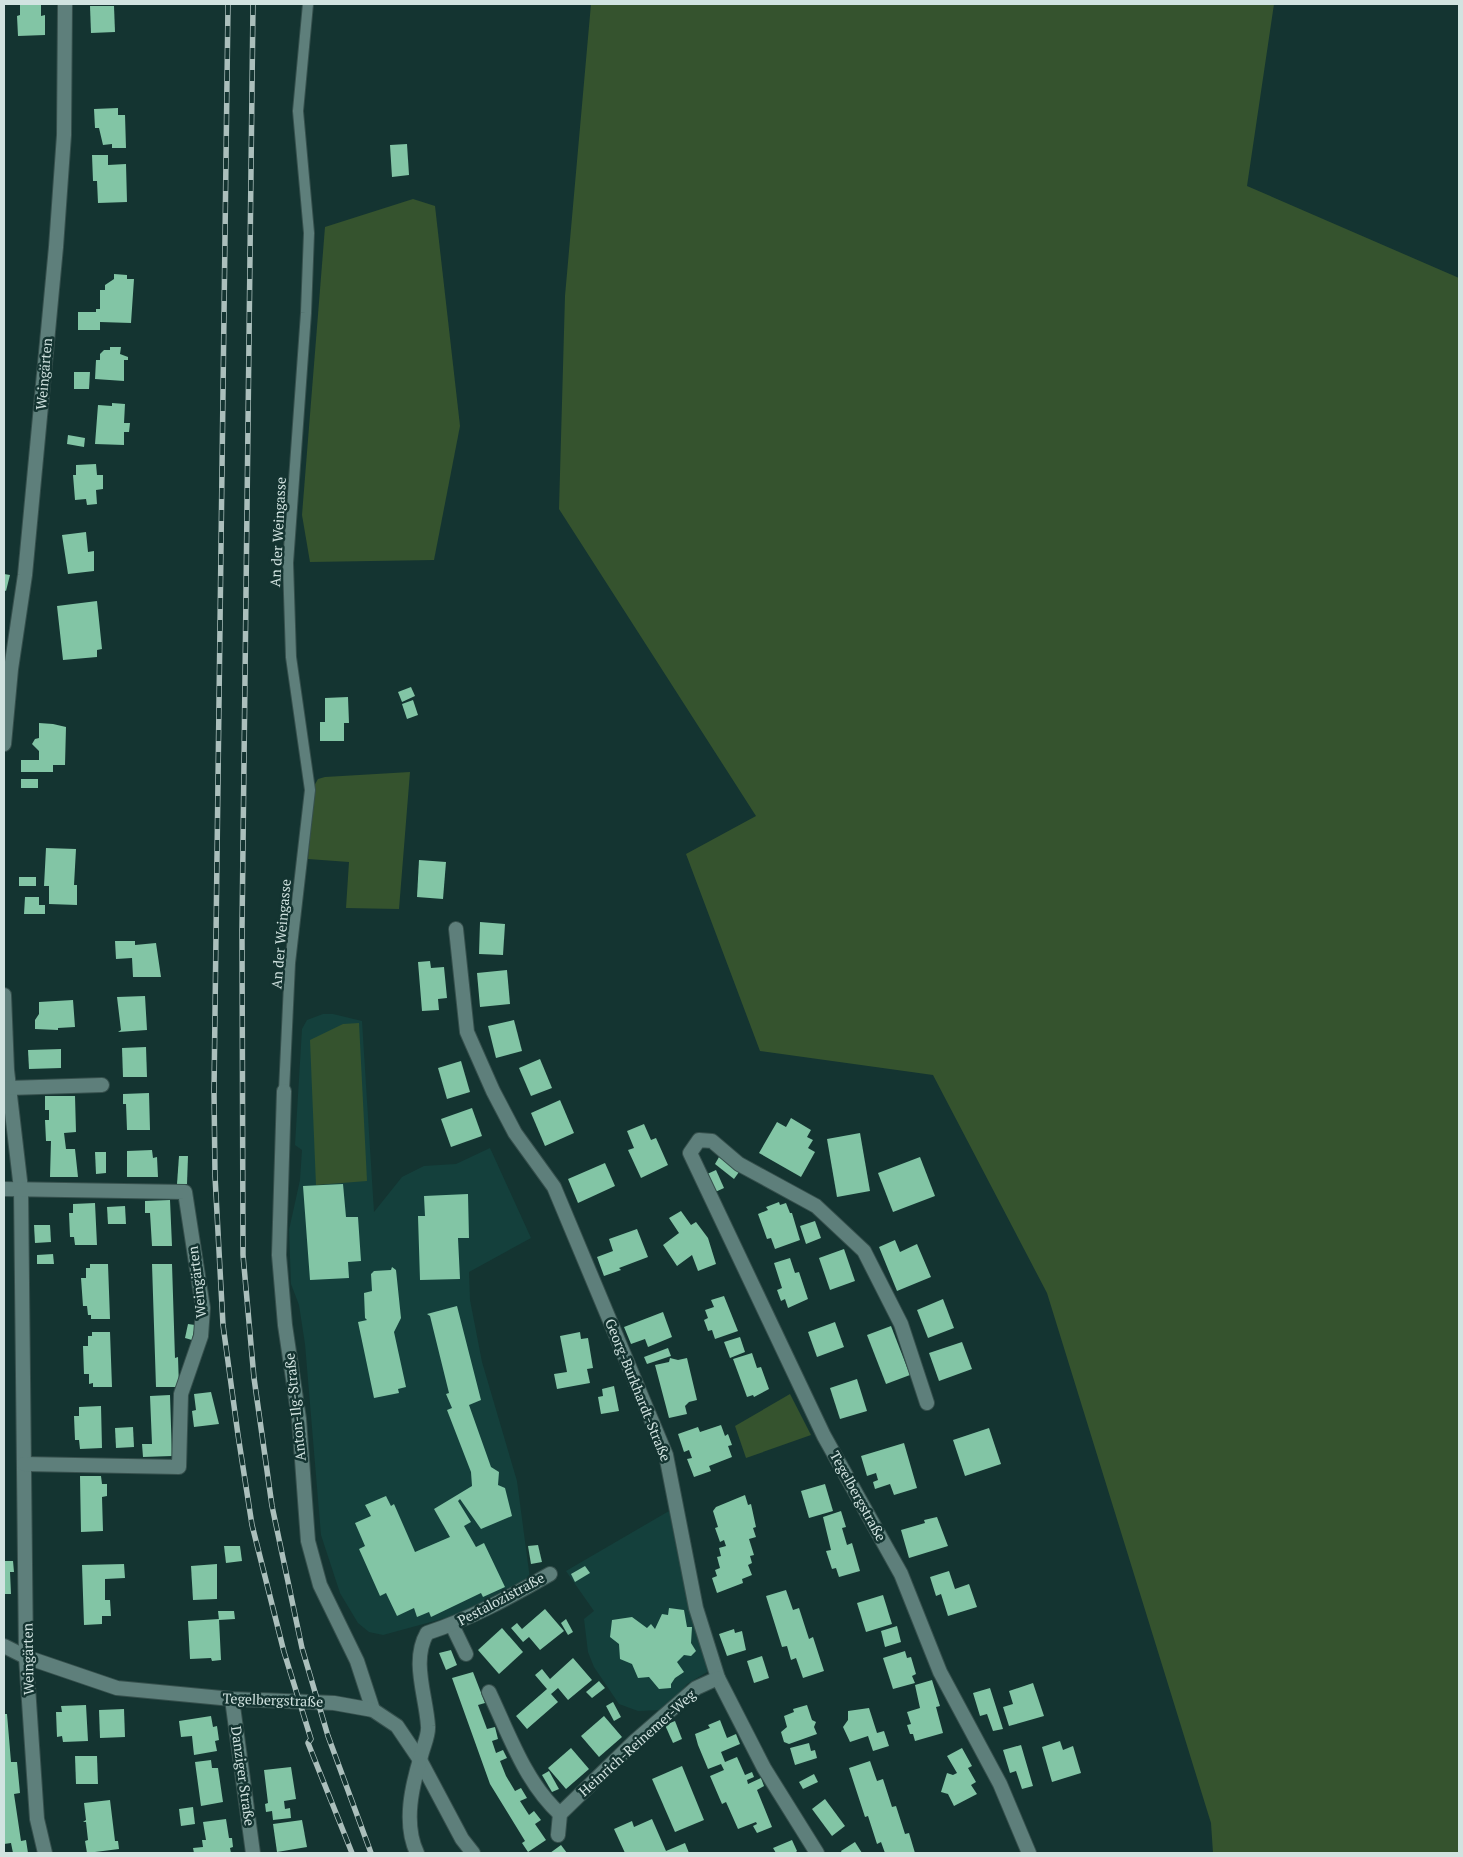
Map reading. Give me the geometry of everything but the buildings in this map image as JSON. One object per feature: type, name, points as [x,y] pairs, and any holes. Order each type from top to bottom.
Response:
[{"type":"street","name":"Weingärten","points":[[4,744],[11,669],[25,575],[56,247],[64,135],[65,4]]},
{"type":"street","name":"Georg-Burkhardt-Straße","points":[[456,929],[467,1032],[493,1091],[515,1133],[554,1187],[666,1455],[696,1608],[718,1678],[764,1768],[817,1853]]},
{"type":"street","name":"Weingärten","points":[[4,995],[9,1088],[21,1189],[26,1657],[37,1819],[45,1853]]},
{"type":"street","points":[[9,1088],[102,1085]]},
{"type":"street","name":"Anton-Ilg-Straße","points":[[284,1091],[280,1255],[285,1325],[299,1419],[308,1541],[320,1585],[357,1661],[373,1710]]},
{"type":"street","name":"Tegelbergstraße","points":[[927,1402],[901,1324],[864,1251],[816,1206],[739,1164],[712,1141],[698,1140],[690,1153],[721,1220],[824,1436],[901,1574],[940,1672],[1000,1784],[1029,1853]]},
{"type":"street","points":[[4,1189],[21,1189]]},
{"type":"street","name":"Weingärten","points":[[21,1189],[185,1192],[203,1308],[202,1336],[181,1394],[179,1467],[24,1464]]},
{"type":"street","name":"Pestalozistraße","points":[[417,1853],[413,1845],[410,1810],[413,1781],[428,1728],[420,1667],[420,1645],[427,1632],[452,1625],[511,1597],[550,1574]]},
{"type":"street","name":"Pestalozistraße","points":[[452,1625],[466,1654]]},
{"type":"street","name":"Tegelbergstraße","points":[[4,1646],[26,1657],[117,1688],[232,1699],[334,1702],[373,1710],[397,1726],[420,1760],[462,1839],[473,1853]]},
{"type":"street","name":"Heinrich-Reinemer-Weg","points":[[560,1814],[676,1704],[696,1688],[718,1678]]},
{"type":"street","points":[[489,1692],[525,1767],[544,1799],[560,1814],[558,1835]]},
{"type":"street","name":"Danziger Straße","points":[[232,1699],[253,1853]]},
{"type":"lane","name":"An der Weingasse","points":[[284,1091],[290,963],[310,790],[291,657],[288,563],[306,313],[309,233],[298,111],[308,4]]},
{"type":"shaded area","points":[[323,1014],[333,1014],[362,1021],[374,1212],[402,1177],[424,1166],[456,1164],[490,1148],[531,1238],[469,1272],[470,1300],[482,1362],[517,1481],[530,1579],[490,1602],[449,1617],[383,1635],[369,1632],[358,1623],[340,1593],[321,1535],[305,1344],[299,1305],[291,1284],[289,1230],[300,1180],[302,1150],[295,1145],[302,1029],[307,1020]]},
{"type":"shaded area","points":[[669,1511],[682,1575],[706,1656],[707,1672],[687,1684],[675,1699],[660,1710],[638,1711],[619,1704],[594,1667],[588,1652],[584,1619],[594,1611],[566,1571]]},
{"type":"green space","points":[[591,4],[1274,4],[1247,186],[1459,278],[1459,1853],[1213,1853],[1211,1823],[1047,1293],[933,1075],[760,1051],[686,854],[756,816],[559,509],[565,296]]},
{"type":"green space","points":[[413,199],[435,206],[460,426],[434,560],[310,562],[302,515],[325,227]]},
{"type":"green space","points":[[410,772],[399,909],[346,908],[349,862],[308,859],[314,786],[318,779],[325,777]]},
{"type":"green space","points":[[359,1023],[367,1181],[316,1185],[310,1040],[343,1024]]},
{"type":"green space","points":[[790,1394],[811,1435],[746,1458],[735,1426]]},
{"type":"railway","points":[[228,4],[214,1091],[215,1176],[223,1325],[252,1525],[284,1652],[311,1739],[308,1743],[352,1853]]},
{"type":"railway","points":[[253,4],[242,930],[243,1255],[254,1378],[272,1506],[302,1648],[328,1736],[371,1853]]}]
